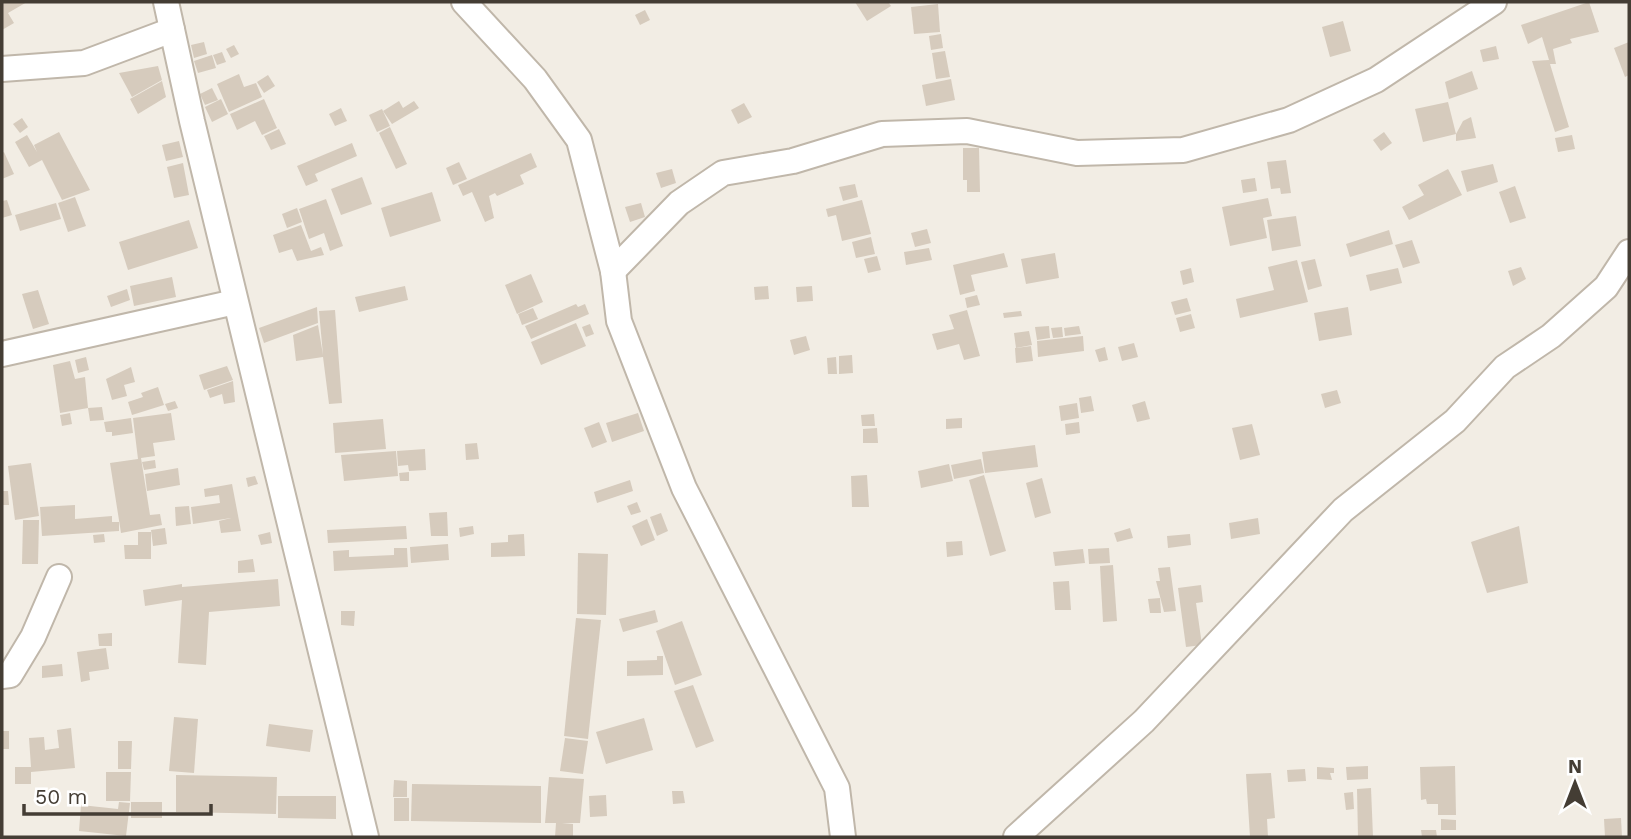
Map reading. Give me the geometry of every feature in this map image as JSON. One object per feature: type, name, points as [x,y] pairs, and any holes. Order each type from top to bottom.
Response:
[{"type":"street","points":[[166,2],[366,837]]},
{"type":"street","points":[[464,2],[536,79],[579,140],[613,271],[619,321],[684,488],[837,788],[843,837]]},
{"type":"street","points":[[613,271],[679,203],[723,173],[793,161],[882,134],[967,131],[1077,153],[1183,150],[1289,120],[1376,80],[1494,2]]},
{"type":"street","points":[[2,69],[84,64],[172,30]]},
{"type":"street","points":[[1016,837],[1144,721],[1343,510],[1455,421],[1505,367],[1551,336],[1605,287],[1629,252]]},
{"type":"street","points":[[2,354],[236,302]]},
{"type":"street","points":[[2,676],[10,675],[33,637],[59,577]]},
{"type":"building","points":[[2,2],[27,2],[8,13],[14,23],[2,30]]},
{"type":"building","points":[[855,2],[888,2],[891,6],[867,21]]},
{"type":"building","points":[[1589,2],[1599,32],[1570,39],[1572,43],[1553,49],[1556,64],[1550,64],[1569,127],[1555,132],[1532,61],[1549,60],[1542,37],[1528,44],[1521,25]]},
{"type":"building","points":[[938,4],[940,32],[914,34],[911,7]]},
{"type":"building","points":[[645,10],[650,20],[640,25],[635,15]]},
{"type":"building","points":[[1343,21],[1351,51],[1330,57],[1322,27]]},
{"type":"building","points":[[941,34],[943,48],[931,50],[929,36]]},
{"type":"building","points":[[204,42],[207,54],[194,58],[191,45]]},
{"type":"building","points":[[1629,42],[1629,75],[1625,77],[1614,48]]},
{"type":"building","points":[[234,45],[239,54],[231,58],[226,49]]},
{"type":"building","points":[[1496,46],[1499,59],[1483,62],[1480,50]]},
{"type":"building","points":[[945,51],[950,77],[936,79],[932,53]]},
{"type":"building","points":[[222,52],[226,62],[217,65],[213,55]]},
{"type":"building","points":[[212,55],[216,68],[198,73],[194,61]]},
{"type":"building","points":[[158,66],[162,80],[132,97],[119,73]]},
{"type":"building","points":[[1472,71],[1478,89],[1449,99],[1445,82]]},
{"type":"building","points":[[239,74],[244,87],[256,83],[262,97],[229,112],[217,84]]},
{"type":"building","points":[[268,75],[275,86],[264,93],[257,82]]},
{"type":"building","points":[[951,79],[955,100],[926,106],[922,85]]},
{"type":"building","points":[[162,81],[166,97],[138,114],[130,99]]},
{"type":"building","points":[[212,88],[218,100],[205,105],[200,94]]},
{"type":"building","points":[[221,99],[228,114],[212,122],[205,107]]},
{"type":"building","points":[[264,99],[277,128],[262,135],[255,121],[237,130],[230,114]]},
{"type":"building","points":[[399,101],[403,108],[414,101],[419,108],[392,124],[383,111]]},
{"type":"building","points":[[1448,102],[1456,134],[1423,142],[1415,109]]},
{"type":"building","points":[[744,103],[752,117],[738,124],[731,110]]},
{"type":"building","points":[[341,108],[347,121],[335,126],[329,114]]},
{"type":"building","points":[[382,109],[390,126],[377,132],[369,115]]},
{"type":"building","points":[[1471,117],[1476,138],[1456,141],[1456,134],[1463,121]]},
{"type":"building","points":[[22,118],[28,127],[20,133],[13,124]]},
{"type":"building","points":[[390,127],[407,164],[396,169],[379,133]]},
{"type":"building","points":[[279,129],[286,144],[271,150],[264,136]]},
{"type":"building","points":[[59,132],[90,190],[62,200],[42,160],[29,167],[15,142],[27,135],[37,152],[34,145]]},
{"type":"building","points":[[1384,132],[1392,143],[1381,151],[1373,140]]},
{"type":"building","points":[[1572,135],[1575,149],[1558,152],[1555,138]]},
{"type":"building","points":[[179,141],[183,157],[166,161],[162,145]]},
{"type":"building","points":[[352,143],[357,156],[315,174],[318,181],[306,186],[297,166]]},
{"type":"building","points":[[963,148],[979,148],[980,192],[967,192],[967,180],[963,180]]},
{"type":"building","points":[[4,152],[14,174],[2,179],[2,153]]},
{"type":"building","points":[[531,153],[537,167],[520,175],[524,184],[497,196],[495,193],[489,196],[494,218],[485,222],[472,192],[463,196],[458,185]]},
{"type":"building","points":[[1286,160],[1291,193],[1281,194],[1280,188],[1271,189],[1267,162]]},
{"type":"building","points":[[459,162],[467,179],[453,185],[446,168]]},
{"type":"building","points":[[183,163],[189,195],[174,198],[167,167]]},
{"type":"building","points":[[1493,164],[1498,182],[1467,192],[1461,171]]},
{"type":"building","points":[[672,169],[676,183],[661,188],[656,173]]},
{"type":"building","points":[[1448,169],[1462,195],[1409,220],[1402,207],[1424,195],[1418,185]]},
{"type":"building","points":[[362,177],[372,204],[341,215],[331,189]]},
{"type":"building","points":[[1255,178],[1257,191],[1243,193],[1241,180]]},
{"type":"building","points":[[855,184],[858,197],[843,201],[839,187]]},
{"type":"building","points":[[1515,186],[1526,218],[1510,223],[1499,192]]},
{"type":"building","points":[[432,192],[441,221],[390,237],[381,208]]},
{"type":"building","points":[[75,197],[86,226],[68,232],[58,203]]},
{"type":"building","points":[[1268,198],[1272,216],[1263,218],[1267,238],[1230,246],[1222,207]]},
{"type":"building","points":[[326,199],[343,246],[330,251],[324,233],[309,239],[299,209]]},
{"type":"building","points":[[7,200],[12,215],[2,218],[2,201]]},
{"type":"building","points":[[862,200],[871,234],[842,241],[836,215],[828,217],[826,209]]},
{"type":"building","points":[[56,203],[61,219],[20,231],[15,215]]},
{"type":"building","points":[[641,203],[645,217],[630,222],[625,207]]},
{"type":"building","points":[[297,208],[302,222],[287,228],[282,214]]},
{"type":"building","points":[[1296,216],[1301,246],[1272,251],[1267,220]]},
{"type":"building","points":[[189,220],[198,248],[128,270],[119,242]]},
{"type":"building","points":[[301,225],[311,251],[321,247],[324,255],[297,261],[292,249],[279,253],[273,235]]},
{"type":"building","points":[[927,229],[931,243],[915,247],[911,233]]},
{"type":"building","points":[[1389,230],[1393,244],[1350,257],[1346,244]]},
{"type":"building","points":[[871,237],[875,254],[856,258],[852,242]]},
{"type":"building","points":[[1412,240],[1420,263],[1403,268],[1395,245]]},
{"type":"building","points":[[929,248],[932,260],[906,265],[904,252]]},
{"type":"building","points":[[1004,253],[1008,267],[971,275],[975,291],[960,295],[953,265]]},
{"type":"building","points":[[1055,253],[1059,278],[1026,284],[1021,259]]},
{"type":"building","points":[[877,256],[881,270],[868,273],[864,259]]},
{"type":"building","points":[[1315,259],[1322,286],[1308,290],[1301,262]]},
{"type":"building","points":[[1297,260],[1308,302],[1240,318],[1236,299],[1274,290],[1268,267]]},
{"type":"building","points":[[1521,267],[1526,279],[1513,286],[1508,271]]},
{"type":"building","points":[[1191,268],[1194,282],[1183,285],[1180,271]]},
{"type":"building","points":[[1398,268],[1402,283],[1370,291],[1366,275]]},
{"type":"building","points":[[531,274],[543,302],[517,314],[505,285]]},
{"type":"building","points":[[172,277],[176,297],[134,306],[130,286]]},
{"type":"building","points":[[405,286],[408,300],[359,312],[355,297]]},
{"type":"building","points":[[768,286],[769,299],[755,300],[754,287]]},
{"type":"building","points":[[812,286],[813,301],[797,302],[796,287]]},
{"type":"building","points":[[127,289],[130,300],[111,307],[107,296]]},
{"type":"building","points":[[38,290],[49,324],[33,329],[22,294]]},
{"type":"building","points":[[977,295],[980,305],[967,308],[965,298]]},
{"type":"building","points":[[1187,298],[1191,311],[1175,315],[1171,302]]},
{"type":"building","points":[[576,304],[578,307],[585,304],[589,314],[531,339],[525,326]]},
{"type":"building","points":[[317,307],[318,323],[264,343],[259,328]]},
{"type":"building","points":[[1348,307],[1352,335],[1319,341],[1314,313]]},
{"type":"building","points":[[533,308],[538,319],[522,325],[518,314]]},
{"type":"building","points":[[335,310],[342,403],[329,404],[323,357],[296,361],[293,335],[318,325],[323,355],[319,311]]},
{"type":"building","points":[[967,310],[980,356],[964,360],[959,344],[937,350],[932,334],[954,329],[949,315]]},
{"type":"building","points":[[1021,311],[1022,316],[1004,318],[1003,313]]},
{"type":"building","points":[[1191,314],[1195,328],[1180,332],[1176,318]]},
{"type":"building","points":[[576,323],[586,346],[541,365],[531,342]]},
{"type":"building","points":[[590,324],[594,334],[586,337],[582,327]]},
{"type":"building","points":[[1049,326],[1050,338],[1037,340],[1035,327]]},
{"type":"building","points":[[1079,326],[1081,334],[1065,336],[1064,328]]},
{"type":"building","points":[[1062,327],[1063,337],[1053,338],[1051,328]]},
{"type":"building","points":[[1029,331],[1032,345],[1016,348],[1014,333]]},
{"type":"building","points":[[806,336],[810,350],[794,355],[790,340]]},
{"type":"building","points":[[1083,336],[1084,351],[1038,357],[1037,341]]},
{"type":"building","points":[[1134,343],[1138,357],[1122,361],[1118,347]]},
{"type":"building","points":[[1031,346],[1033,361],[1016,363],[1015,348]]},
{"type":"building","points":[[1105,347],[1108,360],[1099,362],[1095,350]]},
{"type":"building","points":[[852,355],[853,373],[839,374],[839,356]]},
{"type":"building","points":[[86,357],[89,370],[78,373],[75,360]]},
{"type":"building","points":[[836,357],[837,374],[828,374],[827,358]]},
{"type":"building","points":[[70,361],[75,379],[85,377],[88,408],[60,413],[53,365]]},
{"type":"building","points":[[227,366],[233,380],[204,390],[199,375]]},
{"type":"building","points":[[131,367],[135,382],[124,385],[127,396],[112,400],[106,379]]},
{"type":"building","points":[[233,381],[235,402],[224,404],[222,394],[210,398],[207,390]]},
{"type":"building","points":[[158,387],[164,405],[132,415],[128,402],[143,397],[141,393]]},
{"type":"building","points":[[1337,390],[1341,403],[1325,408],[1321,394]]},
{"type":"building","points":[[1091,396],[1094,411],[1081,413],[1079,398]]},
{"type":"building","points":[[175,401],[178,408],[168,411],[165,404]]},
{"type":"building","points":[[1145,401],[1150,419],[1137,422],[1132,405]]},
{"type":"building","points":[[1077,403],[1079,418],[1061,421],[1059,406]]},
{"type":"building","points":[[102,407],[104,420],[90,421],[88,408]]},
{"type":"building","points":[[70,413],[72,424],[62,426],[60,415]]},
{"type":"building","points":[[171,413],[175,440],[153,443],[155,456],[141,458],[150,515],[160,514],[162,525],[121,533],[110,463],[138,459],[133,418]]},
{"type":"building","points":[[638,413],[644,431],[612,442],[606,423]]},
{"type":"building","points":[[874,414],[875,426],[862,426],[861,415]]},
{"type":"building","points":[[131,418],[133,433],[112,436],[112,432],[106,432],[104,422]]},
{"type":"building","points":[[962,418],[962,428],[946,429],[946,419]]},
{"type":"building","points":[[383,419],[386,449],[335,453],[333,423]]},
{"type":"building","points":[[599,422],[607,442],[592,448],[584,428]]},
{"type":"building","points":[[1079,422],[1080,433],[1066,435],[1065,424]]},
{"type":"building","points":[[1252,424],[1260,455],[1240,460],[1232,428]]},
{"type":"building","points":[[877,428],[878,443],[863,443],[863,429]]},
{"type":"building","points":[[477,443],[479,459],[466,460],[465,444]]},
{"type":"building","points":[[1035,445],[1038,467],[985,473],[982,452]]},
{"type":"building","points":[[425,449],[426,470],[409,471],[408,465],[398,466],[397,451]]},
{"type":"building","points":[[396,451],[398,476],[344,481],[341,455]]},
{"type":"building","points":[[981,459],[984,473],[954,479],[951,465]]},
{"type":"building","points":[[155,460],[156,468],[144,470],[142,462]]},
{"type":"building","points":[[31,463],[39,516],[15,520],[8,466]]},
{"type":"building","points":[[949,464],[953,481],[921,488],[918,471]]},
{"type":"building","points":[[178,468],[180,485],[147,491],[145,474]]},
{"type":"building","points":[[409,472],[409,481],[400,481],[399,473]]},
{"type":"building","points":[[867,475],[869,507],[852,507],[851,476]]},
{"type":"building","points":[[984,475],[1006,551],[990,556],[969,480]]},
{"type":"building","points":[[255,476],[258,484],[248,487],[246,478]]},
{"type":"building","points":[[1042,478],[1051,513],[1035,518],[1026,483]]},
{"type":"building","points":[[630,480],[633,491],[597,503],[594,492]]},
{"type":"building","points":[[232,484],[241,531],[221,533],[219,521],[231,518],[193,524],[191,507],[220,503],[219,495],[205,497],[204,489]]},
{"type":"building","points":[[2,491],[8,491],[9,505],[2,505]]},
{"type":"building","points":[[637,502],[641,512],[631,515],[627,506]]},
{"type":"building","points":[[75,505],[75,519],[112,516],[112,522],[119,522],[119,531],[42,536],[40,507]]},
{"type":"building","points":[[189,506],[191,524],[176,526],[175,507]]},
{"type":"building","points":[[447,512],[448,536],[431,536],[429,513]]},
{"type":"building","points":[[661,513],[668,531],[657,536],[650,517]]},
{"type":"building","points":[[1258,518],[1260,534],[1231,539],[1229,523]]},
{"type":"building","points":[[647,519],[655,540],[641,546],[632,526]]},
{"type":"building","points":[[23,520],[39,520],[38,564],[22,564]]},
{"type":"building","points":[[406,526],[407,539],[328,543],[327,530]]},
{"type":"building","points":[[473,526],[474,534],[460,537],[459,528]]},
{"type":"building","points":[[1519,526],[1528,583],[1487,593],[1471,542]]},
{"type":"building","points":[[165,528],[167,544],[153,546],[151,530]]},
{"type":"building","points":[[1130,528],[1133,538],[1117,542],[1114,533]]},
{"type":"building","points":[[138,532],[151,532],[151,559],[125,559],[124,545],[138,545]]},
{"type":"building","points":[[270,532],[272,543],[261,545],[258,535]]},
{"type":"building","points":[[104,534],[105,542],[94,543],[93,535]]},
{"type":"building","points":[[524,534],[525,556],[491,557],[491,543],[508,542],[508,535]]},
{"type":"building","points":[[1190,534],[1191,545],[1168,548],[1167,536]]},
{"type":"building","points":[[962,541],[963,555],[947,557],[946,542]]},
{"type":"building","points":[[448,544],[449,560],[411,563],[410,547]]},
{"type":"building","points":[[394,548],[407,548],[408,567],[334,571],[333,551],[349,550],[349,557],[394,555]]},
{"type":"building","points":[[1109,548],[1110,563],[1089,564],[1088,549]]},
{"type":"building","points":[[1083,549],[1085,563],[1055,566],[1053,552]]},
{"type":"building","points":[[578,553],[608,554],[606,615],[577,614]]},
{"type":"building","points":[[253,559],[255,572],[238,573],[238,561]]},
{"type":"building","points":[[1113,565],[1117,621],[1103,622],[1100,566]]},
{"type":"building","points":[[1170,567],[1176,611],[1164,612],[1156,581],[1160,581],[1158,568]]},
{"type":"building","points":[[278,579],[280,606],[209,612],[206,665],[178,663],[182,600],[145,606],[143,590],[182,584],[182,587]]},
{"type":"building","points":[[1069,581],[1071,610],[1055,610],[1053,582]]},
{"type":"building","points":[[1201,585],[1203,602],[1196,603],[1202,645],[1186,647],[1178,588]]},
{"type":"building","points":[[1160,598],[1161,613],[1150,613],[1148,599]]},
{"type":"building","points":[[655,610],[658,622],[623,632],[619,619]]},
{"type":"building","points":[[341,611],[355,611],[354,626],[341,625]]},
{"type":"building","points":[[576,618],[601,620],[588,739],[564,736]]},
{"type":"building","points":[[682,621],[702,675],[675,685],[656,631]]},
{"type":"building","points":[[112,633],[112,646],[99,646],[98,634]]},
{"type":"building","points":[[106,648],[109,669],[89,672],[90,680],[81,682],[77,652]]},
{"type":"building","points":[[657,656],[663,656],[663,675],[627,676],[627,661],[657,660]]},
{"type":"building","points":[[62,664],[63,676],[42,678],[42,666]]},
{"type":"building","points":[[693,685],[714,741],[696,748],[674,691]]},
{"type":"building","points":[[174,717],[198,719],[194,773],[169,771]]},
{"type":"building","points":[[644,718],[653,750],[606,764],[596,732]]},
{"type":"building","points":[[269,724],[313,730],[310,752],[266,746]]},
{"type":"building","points":[[71,728],[75,768],[31,772],[31,784],[15,784],[15,767],[31,767],[29,738],[44,737],[45,750],[59,748],[57,730]]},
{"type":"building","points":[[2,731],[9,731],[9,749],[2,749]]},
{"type":"building","points":[[565,738],[588,741],[583,774],[560,771]]},
{"type":"building","points":[[118,741],[132,741],[131,769],[118,769]]},
{"type":"building","points":[[1368,766],[1368,779],[1347,780],[1346,767]]},
{"type":"building","points":[[1455,766],[1456,815],[1438,815],[1438,804],[1427,804],[1426,799],[1421,800],[1420,767]]},
{"type":"building","points":[[1317,767],[1334,768],[1334,773],[1330,773],[1332,780],[1317,779]]},
{"type":"building","points":[[1305,769],[1306,781],[1288,782],[1287,770]]},
{"type":"building","points":[[106,772],[131,772],[130,801],[106,801]]},
{"type":"building","points":[[1271,773],[1275,818],[1267,819],[1268,837],[1250,837],[1246,774]]},
{"type":"building","points":[[176,775],[277,777],[276,814],[176,812]]},
{"type":"building","points":[[549,777],[584,779],[580,823],[562,823],[573,824],[573,837],[555,837],[556,823],[545,823]]},
{"type":"building","points":[[394,780],[407,781],[407,797],[393,797]]},
{"type":"building","points":[[412,784],[541,786],[541,823],[411,821]]},
{"type":"building","points":[[1371,788],[1373,837],[1358,837],[1357,789]]},
{"type":"building","points":[[672,791],[683,791],[685,803],[673,804]]},
{"type":"building","points":[[1353,792],[1354,809],[1346,810],[1344,793]]},
{"type":"building","points":[[606,795],[607,816],[590,817],[589,796]]},
{"type":"building","points":[[278,796],[336,796],[336,819],[278,818]]},
{"type":"building","points":[[394,798],[409,798],[409,821],[394,821]]},
{"type":"building","points":[[119,802],[130,803],[126,836],[79,831],[81,805],[118,809]]},
{"type":"building","points":[[131,802],[162,802],[162,818],[131,818]]},
{"type":"building","points":[[1621,818],[1622,837],[1605,837],[1604,819]]},
{"type":"building","points":[[1441,819],[1456,820],[1456,830],[1441,830]]},
{"type":"building","points":[[1421,830],[1436,830],[1437,837],[1422,837]]}]
